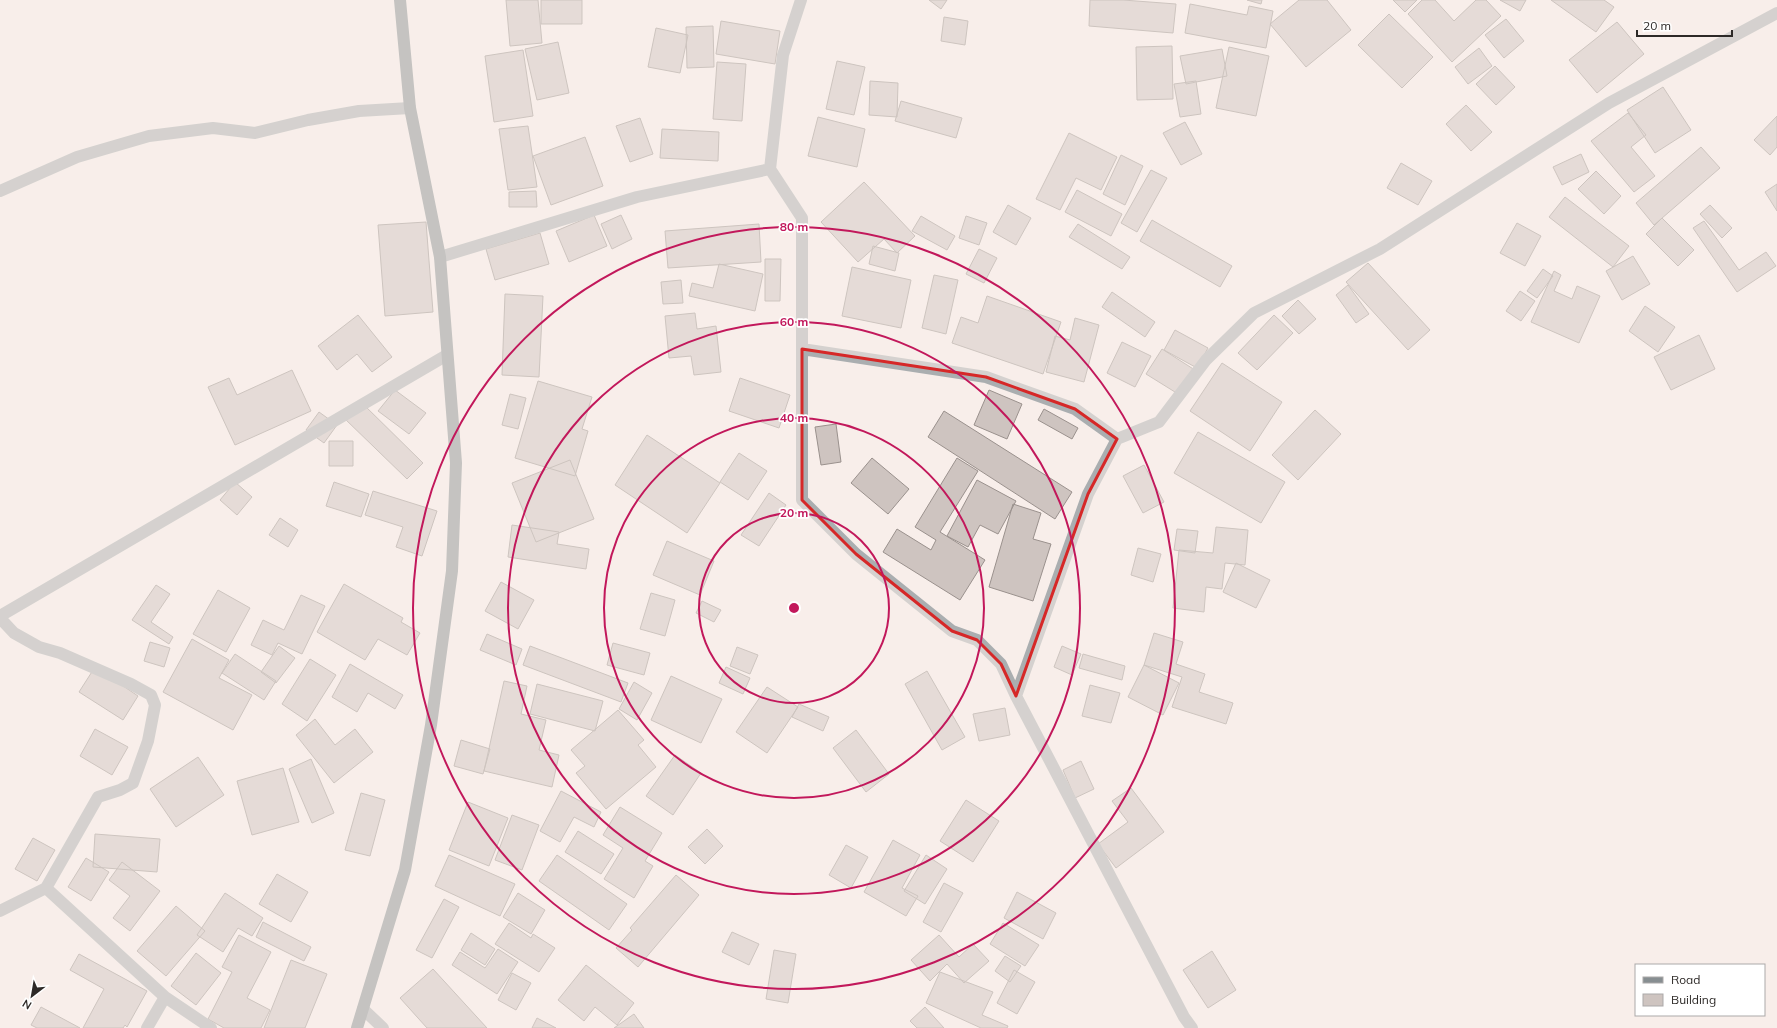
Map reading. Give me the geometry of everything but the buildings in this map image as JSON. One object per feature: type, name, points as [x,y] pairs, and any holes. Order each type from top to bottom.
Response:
[{"type":"main road","points":[[357,1028],[405,870],[431,725],[452,572],[456,463],[440,257],[410,108],[400,0]]},
{"type":"street","points":[[801,0],[783,54],[770,169],[802,218],[802,500],[856,554],[952,631],[977,640],[1002,664],[1016,696],[1184,1017],[1192,1028]]},
{"type":"street","points":[[1016,696],[1088,494],[1118,439],[1159,422],[1206,360],[1254,313],[1380,249],[1609,103],[1777,13]]},
{"type":"street","points":[[0,192],[77,157],[149,136],[213,128],[255,133],[308,120],[359,111],[410,108]]},
{"type":"street","points":[[440,257],[637,197],[770,169]]},
{"type":"street","points":[[802,348],[986,377],[1075,409],[1118,439]]},
{"type":"street","points":[[0,911],[46,888],[98,797],[120,790],[133,783],[148,741],[155,705],[151,695],[131,684],[60,653],[39,647],[14,633],[0,617],[447,355]]},
{"type":"street","points":[[46,888],[165,998],[211,1028]]},
{"type":"street","points":[[147,1028],[165,998]]},
{"type":"street","points":[[363,1009],[383,1028]]},
{"type":"highlighted area","points":[[802,349],[986,377],[1075,409],[1117,439],[1088,494],[1016,696],[1001,664],[977,640],[952,631],[856,554],[802,500]]}]
